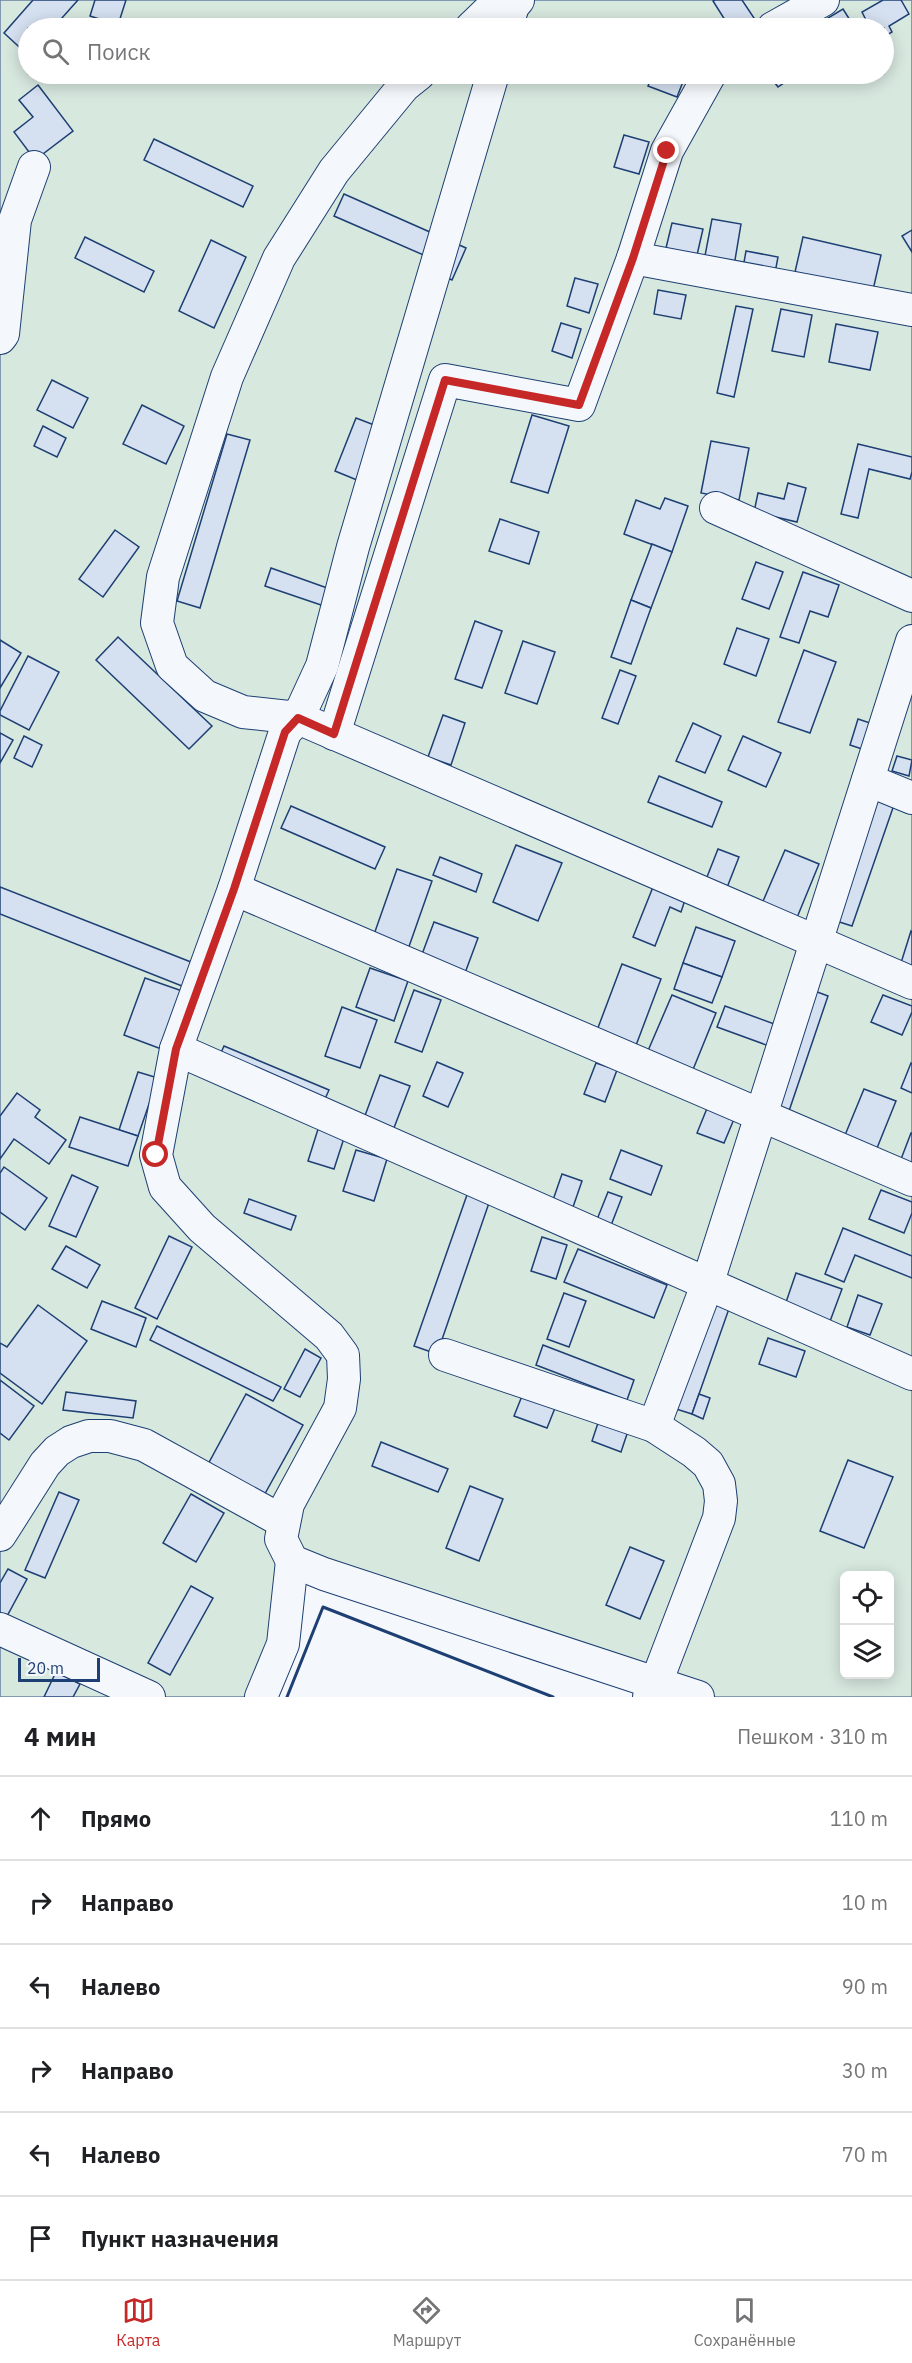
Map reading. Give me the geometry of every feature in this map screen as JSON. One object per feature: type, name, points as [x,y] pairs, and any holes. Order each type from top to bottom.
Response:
[{"type":"lane","points":[[481,18],[500,0]]},
{"type":"lane","points":[[509,18],[513,6],[518,0]]},
{"type":"lane","points":[[791,18],[823,0]]},
{"type":"lane","points":[[406,84],[334,171],[279,258],[227,377],[163,577],[157,623],[172,666],[205,696],[243,712],[298,718],[912,983]]},
{"type":"lane","points":[[261,1697],[283,1644],[292,1561],[281,1539],[288,1504],[340,1408],[344,1379],[343,1355],[329,1336],[202,1228],[165,1187],[156,1155],[176,1049],[234,889],[285,732],[298,718],[322,666],[353,547],[490,84]]},
{"type":"lane","points":[[334,734],[445,380],[579,405],[633,258],[667,151],[704,84]]},
{"type":"lane","points":[[0,338],[3,334],[15,220],[34,167]]},
{"type":"lane","points":[[633,258],[907,305]]},
{"type":"lane","points":[[716,508],[912,596]]},
{"type":"lane","points":[[654,1425],[707,1285],[912,641]]},
{"type":"lane","points":[[868,780],[912,798]]},
{"type":"lane","points":[[234,889],[912,1180]]},
{"type":"lane","points":[[176,1049],[912,1374]]},
{"type":"lane","points":[[445,1355],[654,1425],[708,1464],[719,1484],[721,1501],[719,1518],[653,1690]]},
{"type":"lane","points":[[0,1535],[51,1458],[71,1442],[89,1436],[110,1436],[144,1445],[284,1522]]},
{"type":"lane","points":[[292,1561],[653,1690],[698,1697]]},
{"type":"lane","points":[[0,1629],[149,1697]]},
{"type":"shaded area","points":[[0,0],[912,0],[912,1697],[698,1697],[293,1561],[261,1697],[0,1697]]},
{"type":"building","points":[[33,0],[78,0],[62,18],[18,18],[18,46],[4,33]]},
{"type":"building","points":[[95,0],[126,0],[120,18],[90,16]]},
{"type":"building","points":[[742,0],[754,18],[724,18],[713,1]]},
{"type":"building","points":[[883,0],[901,0],[909,14],[894,23],[894,18],[865,18],[862,12]]},
{"type":"building","points":[[843,9],[849,18],[828,18]]},
{"type":"building","points":[[649,84],[682,84],[677,97],[648,86]]},
{"type":"building","points":[[38,85],[73,131],[35,160],[14,132],[33,117],[19,100]]},
{"type":"building","points":[[624,135],[649,142],[639,174],[614,167]]},
{"type":"building","points":[[154,139],[253,186],[243,207],[144,160]]},
{"type":"building","points":[[344,194],[466,248],[452,280],[430,270],[435,260],[334,216]]},
{"type":"building","points":[[712,219],[741,224],[734,266],[704,261]]},
{"type":"building","points":[[672,223],[703,229],[697,255],[666,248]]},
{"type":"building","points":[[912,230],[912,252],[902,236]]},
{"type":"building","points":[[85,237],[154,271],[144,292],[75,258]]},
{"type":"building","points":[[803,237],[881,255],[873,290],[795,272]]},
{"type":"building","points":[[211,240],[246,257],[214,328],[179,311]]},
{"type":"building","points":[[746,251],[778,257],[775,273],[743,268]]},
{"type":"building","points":[[575,278],[598,284],[589,313],[567,306]]},
{"type":"building","points":[[658,290],[686,295],[681,319],[654,314]]},
{"type":"building","points":[[736,306],[753,309],[734,397],[717,393]]},
{"type":"building","points":[[781,309],[812,315],[804,357],[772,351]]},
{"type":"building","points":[[561,323],[581,329],[572,358],[552,351]]},
{"type":"building","points":[[836,324],[878,332],[870,370],[829,362]]},
{"type":"building","points":[[52,380],[88,398],[73,428],[37,410]]},
{"type":"building","points":[[142,405],[184,426],[166,464],[123,444]]},
{"type":"building","points":[[532,415],[569,426],[548,493],[511,482]]},
{"type":"building","points":[[356,418],[395,433],[374,487],[335,471]]},
{"type":"building","points":[[43,426],[66,438],[57,457],[34,446]]},
{"type":"building","points":[[227,434],[250,440],[200,608],[177,601]]},
{"type":"building","points":[[711,441],[749,448],[739,500],[701,493]]},
{"type":"building","points":[[858,444],[912,457],[912,472],[910,479],[869,469],[858,518],[841,514]]},
{"type":"building","points":[[788,483],[806,488],[797,522],[754,512],[758,493],[784,499]]},
{"type":"building","points":[[665,498],[688,506],[672,552],[624,534],[636,500],[660,509]]},
{"type":"building","points":[[500,519],[539,532],[529,564],[489,551]]},
{"type":"building","points":[[115,530],[139,547],[103,597],[79,579]]},
{"type":"building","points":[[652,544],[672,552],[651,608],[631,600]]},
{"type":"building","points":[[756,562],[783,572],[769,609],[742,599]]},
{"type":"building","points":[[271,568],[330,589],[324,606],[265,586]]},
{"type":"building","points":[[803,572],[839,585],[828,617],[810,611],[799,643],[780,637]]},
{"type":"building","points":[[631,600],[651,608],[631,664],[611,657]]},
{"type":"building","points":[[475,621],[502,631],[482,688],[455,679]]},
{"type":"building","points":[[737,628],[769,639],[756,676],[724,664]]},
{"type":"building","points":[[118,637],[212,726],[189,749],[96,660]]},
{"type":"building","points":[[0,640],[21,653],[0,688]]},
{"type":"building","points":[[523,641],[555,652],[537,704],[505,693]]},
{"type":"building","points":[[804,650],[836,662],[810,733],[778,722]]},
{"type":"building","points":[[28,656],[59,672],[29,730],[0,715]]},
{"type":"building","points":[[620,670],[636,676],[618,724],[602,718]]},
{"type":"building","points":[[443,715],[465,723],[451,765],[428,757]]},
{"type":"building","points":[[858,719],[873,724],[865,750],[850,745]]},
{"type":"building","points":[[693,723],[721,736],[705,773],[676,761]]},
{"type":"building","points":[[0,733],[13,740],[0,763]]},
{"type":"building","points":[[24,736],[42,745],[32,767],[14,758]]},
{"type":"building","points":[[743,736],[781,753],[766,787],[728,770]]},
{"type":"building","points":[[897,756],[912,760],[909,776],[892,771]]},
{"type":"building","points":[[659,776],[722,802],[712,827],[648,802]]},
{"type":"building","points":[[872,795],[895,802],[852,926],[830,919]]},
{"type":"building","points":[[291,806],[385,847],[375,869],[281,828]]},
{"type":"building","points":[[516,845],[562,863],[538,921],[493,902]]},
{"type":"building","points":[[718,849],[739,857],[726,890],[705,882]]},
{"type":"building","points":[[785,850],[819,864],[796,920],[761,906]]},
{"type":"building","points":[[440,857],[482,874],[476,892],[433,875]]},
{"type":"building","points":[[397,869],[432,881],[406,955],[371,943]]},
{"type":"building","points":[[655,882],[687,894],[681,912],[670,907],[655,946],[633,937]]},
{"type":"building","points":[[0,887],[196,964],[187,988],[0,914]]},
{"type":"building","points":[[434,922],[478,938],[465,973],[421,957]]},
{"type":"building","points":[[696,927],[735,941],[722,977],[683,963]]},
{"type":"building","points":[[912,932],[912,970],[900,966]]},
{"type":"building","points":[[683,963],[722,977],[712,1003],[674,989]]},
{"type":"building","points":[[622,964],[661,979],[635,1048],[596,1033]]},
{"type":"building","points":[[370,968],[408,981],[394,1021],[356,1007]]},
{"type":"building","points":[[145,978],[185,992],[164,1050],[124,1035]]},
{"type":"building","points":[[414,990],[441,1000],[422,1052],[395,1042]]},
{"type":"building","points":[[812,990],[828,996],[789,1111],[772,1106]]},
{"type":"building","points":[[672,995],[716,1013],[692,1072],[647,1053]]},
{"type":"building","points":[[883,995],[912,1006],[912,1012],[902,1035],[871,1022]]},
{"type":"building","points":[[725,1006],[777,1025],[769,1046],[717,1027]]},
{"type":"building","points":[[342,1007],[377,1020],[360,1068],[325,1056]]},
{"type":"building","points":[[224,1046],[329,1090],[320,1110],[215,1066]]},
{"type":"building","points":[[437,1062],[463,1073],[448,1107],[423,1096]]},
{"type":"building","points":[[596,1063],[617,1070],[605,1102],[584,1094]]},
{"type":"building","points":[[912,1064],[912,1093],[901,1088]]},
{"type":"building","points":[[138,1072],[158,1078],[138,1136],[119,1130]]},
{"type":"building","points":[[380,1075],[410,1086],[392,1133],[363,1121]]},
{"type":"building","points":[[864,1089],[896,1101],[875,1153],[843,1140]]},
{"type":"building","points":[[17,1093],[40,1110],[35,1117],[66,1140],[49,1164],[14,1139],[0,1159],[0,1116]]},
{"type":"building","points":[[710,1101],[737,1112],[724,1143],[697,1133]]},
{"type":"building","points":[[80,1117],[138,1136],[128,1166],[69,1147]]},
{"type":"building","points":[[319,1126],[345,1135],[334,1169],[308,1161]]},
{"type":"building","points":[[912,1133],[912,1172],[898,1167]]},
{"type":"building","points":[[356,1150],[387,1159],[374,1201],[343,1191]]},
{"type":"building","points":[[621,1150],[662,1166],[651,1195],[610,1179]]},
{"type":"building","points":[[4,1167],[47,1198],[25,1230],[0,1212],[0,1173]]},
{"type":"building","points":[[562,1174],[582,1181],[573,1207],[553,1200]]},
{"type":"building","points":[[72,1175],[98,1187],[76,1237],[49,1226]]},
{"type":"building","points":[[881,1190],[912,1202],[912,1213],[904,1233],[869,1219]]},
{"type":"building","points":[[468,1192],[490,1200],[437,1354],[414,1346]]},
{"type":"building","points":[[608,1192],[622,1197],[610,1228],[596,1222]]},
{"type":"building","points":[[249,1199],[296,1216],[291,1230],[244,1213]]},
{"type":"building","points":[[843,1228],[912,1256],[912,1278],[855,1255],[844,1282],[825,1274]]},
{"type":"building","points":[[169,1236],[192,1247],[157,1319],[135,1308]]},
{"type":"building","points":[[542,1237],[567,1245],[556,1279],[531,1271]]},
{"type":"building","points":[[66,1246],[100,1265],[87,1288],[52,1269]]},
{"type":"building","points":[[578,1249],[667,1285],[654,1318],[564,1282]]},
{"type":"building","points":[[796,1273],[842,1289],[829,1324],[784,1308]]},
{"type":"building","points":[[564,1293],[586,1301],[569,1347],[547,1339]]},
{"type":"building","points":[[858,1295],[882,1304],[870,1335],[847,1327]]},
{"type":"building","points":[[712,1296],[731,1303],[692,1414],[673,1408]]},
{"type":"building","points":[[102,1301],[146,1318],[136,1347],[91,1329]]},
{"type":"building","points":[[38,1305],[87,1341],[42,1404],[0,1373],[0,1343],[7,1347]]},
{"type":"building","points":[[157,1326],[281,1387],[273,1401],[150,1340]]},
{"type":"building","points":[[768,1338],[805,1351],[796,1377],[759,1364]]},
{"type":"building","points":[[543,1345],[634,1380],[627,1400],[536,1365]]},
{"type":"building","points":[[305,1349],[321,1358],[300,1397],[284,1389]]},
{"type":"building","points":[[0,1380],[34,1406],[9,1440],[0,1433]]},
{"type":"building","points":[[524,1391],[557,1403],[547,1428],[514,1416]]},
{"type":"building","points":[[66,1392],[136,1401],[133,1418],[63,1410]]},
{"type":"building","points":[[246,1394],[303,1425],[262,1499],[206,1468]]},
{"type":"building","points":[[699,1394],[710,1398],[703,1419],[692,1414]]},
{"type":"building","points":[[600,1417],[629,1428],[621,1452],[592,1441]]},
{"type":"building","points":[[381,1442],[448,1469],[438,1492],[372,1466]]},
{"type":"building","points":[[848,1460],[893,1477],[864,1548],[820,1531]]},
{"type":"building","points":[[470,1486],[503,1499],[479,1561],[446,1548]]},
{"type":"building","points":[[59,1492],[79,1500],[45,1578],[25,1570]]},
{"type":"building","points":[[191,1494],[224,1513],[196,1562],[163,1543]]},
{"type":"building","points":[[630,1547],[664,1561],[640,1619],[606,1605]]},
{"type":"building","points":[[8,1569],[27,1579],[6,1618],[0,1615],[0,1583]]},
{"type":"building","points":[[191,1586],[213,1598],[170,1675],[148,1663]]},
{"type":"building","points":[[56,1672],[80,1684],[73,1697],[44,1697]]},
{"type":"wall","points":[[287,1697],[323,1607],[553,1697]]},
{"type":"route","points":[[156,1155],[176,1049],[234,889],[285,732],[298,718],[334,734],[445,380],[579,405],[633,258],[667,151]]}]
